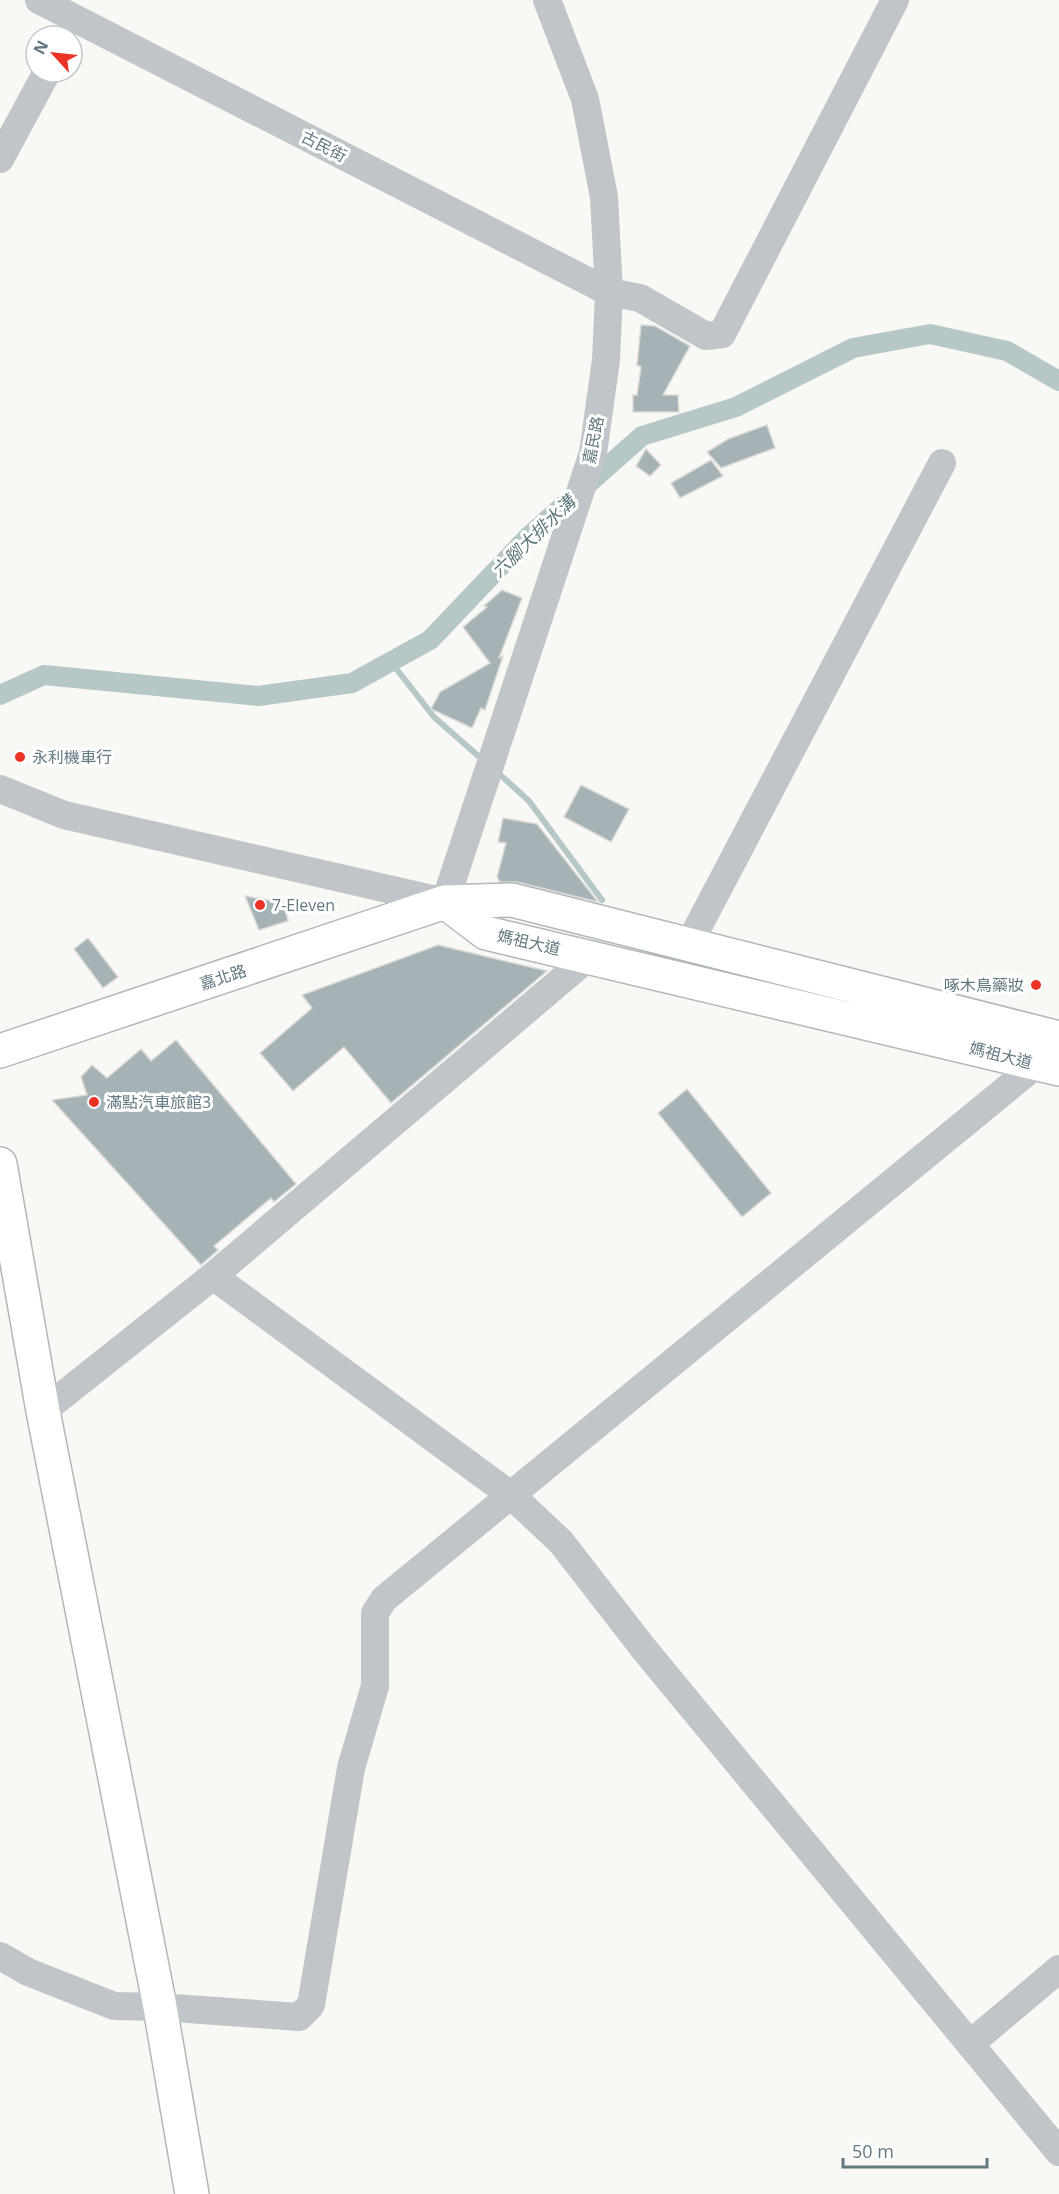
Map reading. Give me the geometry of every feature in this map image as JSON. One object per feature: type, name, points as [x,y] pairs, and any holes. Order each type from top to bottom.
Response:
[{"type":"main road","name":"媽祖大道","points":[[445,902],[512,900],[1059,1039]]},
{"type":"main road","name":"媽祖大道","points":[[445,902],[486,933],[1048,1066]]},
{"type":"main road","name":"嘉北路","points":[[0,1051],[445,902]]},
{"type":"main road","points":[[0,1164],[43,1411],[160,2007],[192,2194]]},
{"type":"street","name":"古民街","points":[[39,0],[609,292],[640,298],[706,336],[722,333],[895,0]]},
{"type":"street","name":"嘉民路","points":[[445,902],[592,453],[606,360],[609,292],[604,197],[585,99],[547,0]]},
{"type":"street","points":[[0,159],[40,84]]},
{"type":"street","points":[[689,944],[942,463]]},
{"type":"street","points":[[0,789],[64,816],[445,902]]},
{"type":"street","points":[[43,1411],[213,1276],[590,956]]},
{"type":"street","points":[[0,1956],[28,1972],[114,2007],[160,2007],[299,2017],[311,2005],[351,1768],[375,1686],[375,1613],[384,1599],[1048,1066],[1059,1039]]},
{"type":"street","points":[[213,1276],[512,1496],[561,1542],[644,1649],[1059,2152]]},
{"type":"street","points":[[970,2044],[1059,1969]]},
{"type":"building","points":[[641,325],[655,326],[690,346],[663,395],[678,395],[679,412],[633,412],[633,395],[637,395],[641,367],[637,365]]},
{"type":"building","points":[[767,425],[775,448],[721,468],[707,452],[728,439]]},
{"type":"building","points":[[646,449],[661,465],[650,476],[636,466]]},
{"type":"building","points":[[711,460],[723,476],[680,498],[671,483]]},
{"type":"building","points":[[502,590],[522,598],[499,658],[503,656],[485,710],[481,708],[472,728],[431,709],[440,692],[490,663],[463,627],[487,607],[484,606]]},
{"type":"building","points":[[581,785],[629,809],[611,842],[564,817]]},
{"type":"building","points":[[503,818],[537,824],[598,902],[517,882],[500,882],[497,877],[506,843],[498,842]]},
{"type":"building","points":[[245,896],[284,903],[288,921],[259,930]]},
{"type":"building","points":[[88,938],[118,977],[103,988],[74,949]]},
{"type":"building","points":[[438,945],[547,971],[391,1103],[344,1047],[293,1091],[260,1053],[312,1008],[302,995]]},
{"type":"building","points":[[176,1040],[296,1184],[274,1202],[271,1198],[214,1246],[218,1250],[201,1265],[52,1100],[87,1095],[81,1077],[92,1065],[107,1078],[141,1049],[151,1061]]},
{"type":"building","points":[[687,1089],[771,1193],[742,1217],[658,1113]]},
{"type":"waterway","name":"六腳大排水溝","points":[[0,695],[44,675],[258,696],[352,683],[430,640],[529,536],[642,436],[736,407],[853,348],[930,334],[1007,351],[1059,381]]},
{"type":"waterway","points":[[391,662],[434,717],[484,761]]},
{"type":"waterway","points":[[496,771],[529,801],[602,900]]},
{"type":"place","name":"永利機車行","points":[[20,757]]},
{"type":"place","name":"7-Eleven","points":[[260,905]]},
{"type":"place","name":"啄木鳥藥妝","points":[[1036,985]]},
{"type":"place","name":"滿點汽車旅館3","points":[[94,1102]]}]
